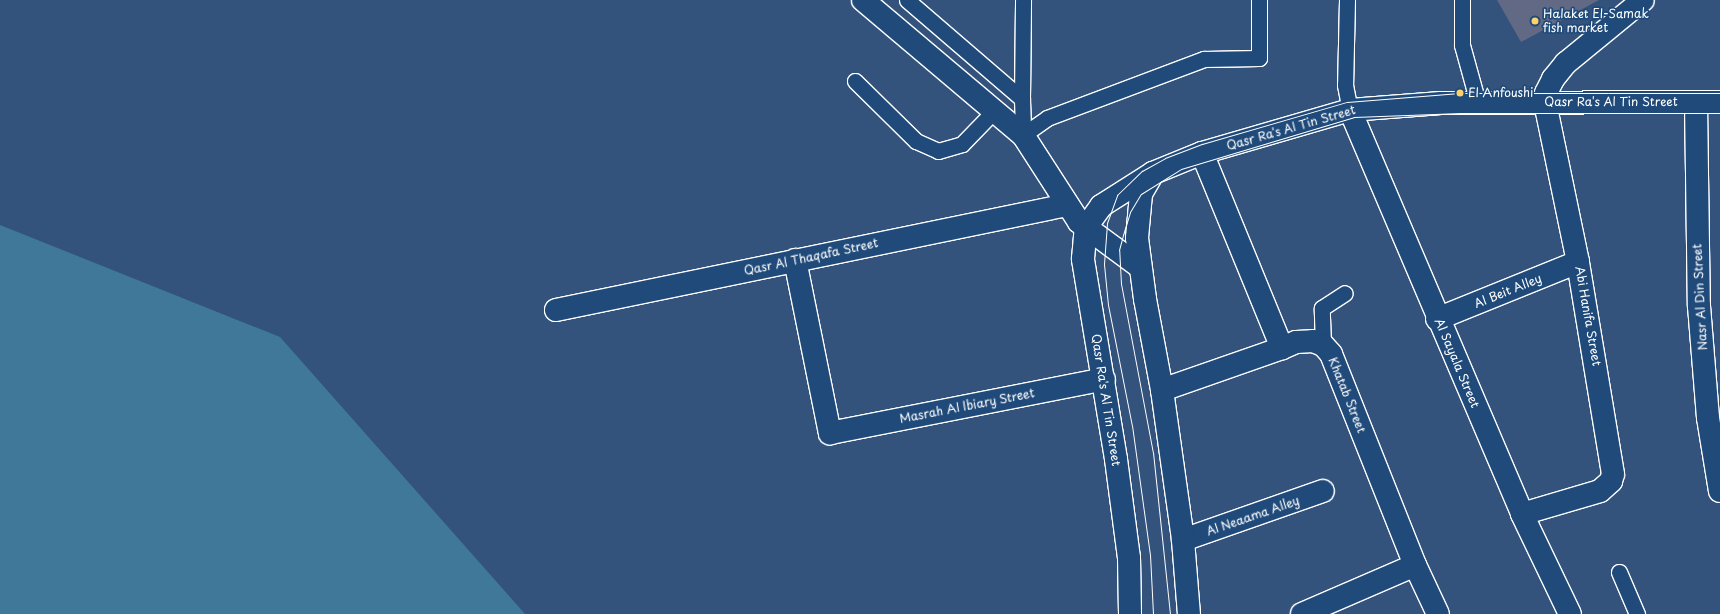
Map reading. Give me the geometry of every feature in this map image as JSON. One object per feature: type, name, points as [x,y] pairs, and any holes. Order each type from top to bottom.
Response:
[{"type":"street","points":[[863,0],[1023,135],[1067,205],[1086,227],[1140,266]]},
{"type":"street","name":"Abi Hanifa Street","points":[[1522,514],[1600,491],[1611,481],[1613,474],[1578,262],[1545,103],[1546,93],[1553,78],[1566,63],[1643,0]]},
{"type":"street","name":"Nasr Al Din Street","points":[[1696,102],[1699,306],[1708,418],[1720,491]]},
{"type":"street","name":"Qasr Ra's Al Tin Street","points":[[1130,614],[1129,558],[1104,379],[1083,259],[1086,227],[1101,206],[1153,173],[1202,154],[1350,110],[1405,104],[1720,102]]},
{"type":"street","name":"Al Sayala Street","points":[[1350,110],[1437,319],[1522,514],[1570,614]]},
{"type":"street","points":[[1202,154],[1282,348]]},
{"type":"street","points":[[1153,173],[1142,194],[1137,223],[1140,266],[1162,390],[1183,540],[1189,614]]},
{"type":"street","name":"Qasr Al Thaqafa Street","points":[[556,310],[1067,205]]},
{"type":"street","name":"Masrah Al Ibiary Street","points":[[795,260],[830,433],[1104,379]]},
{"type":"street","name":"Al Beit Alley","points":[[1437,319],[1578,262]]},
{"type":"street","name":"Khatab Street","points":[[1162,390],[1296,342],[1313,341],[1323,345],[1331,354],[1415,565],[1438,614]]},
{"type":"street","name":"Al Neaama Alley","points":[[1183,540],[1323,491]]},
{"type":"street","points":[[1315,612],[1415,565]]},
{"type":"lane","points":[[907,0],[1022,99]]},
{"type":"lane","points":[[1023,0],[1023,135]]},
{"type":"lane","points":[[1023,135],[1047,118],[1204,59],[1259,58],[1259,0]]},
{"type":"lane","points":[[1347,0],[1345,85],[1350,110]]},
{"type":"lane","points":[[1462,0],[1462,45],[1478,103]]},
{"type":"lane","points":[[855,81],[916,141],[938,151],[962,144],[994,111]]},
{"type":"lane","points":[[1323,345],[1321,310],[1346,293]]},
{"type":"lane","points":[[1619,572],[1637,614]]},
{"type":"water","points":[[0,225],[280,337],[525,614],[0,614]]},
{"type":"building","name":"Halaket El-Samak fish market","points":[[1497,0],[1599,0],[1521,42]]},
{"type":"tram line","points":[[1153,614],[1150,555],[1132,426],[1108,305],[1104,264],[1107,223],[1117,195],[1142,171],[1165,158],[1202,144],[1347,102],[1460,93],[1720,93]]},
{"type":"tram line","points":[[1170,614],[1153,453],[1121,284],[1119,250],[1130,212],[1141,194],[1181,169],[1354,117],[1461,113],[1720,113]]},
{"type":"place","name":"Halaket El-Samak fish market","points":[[1535,21]]},
{"type":"place","name":"El Anfoushi","points":[[1460,93]]}]
